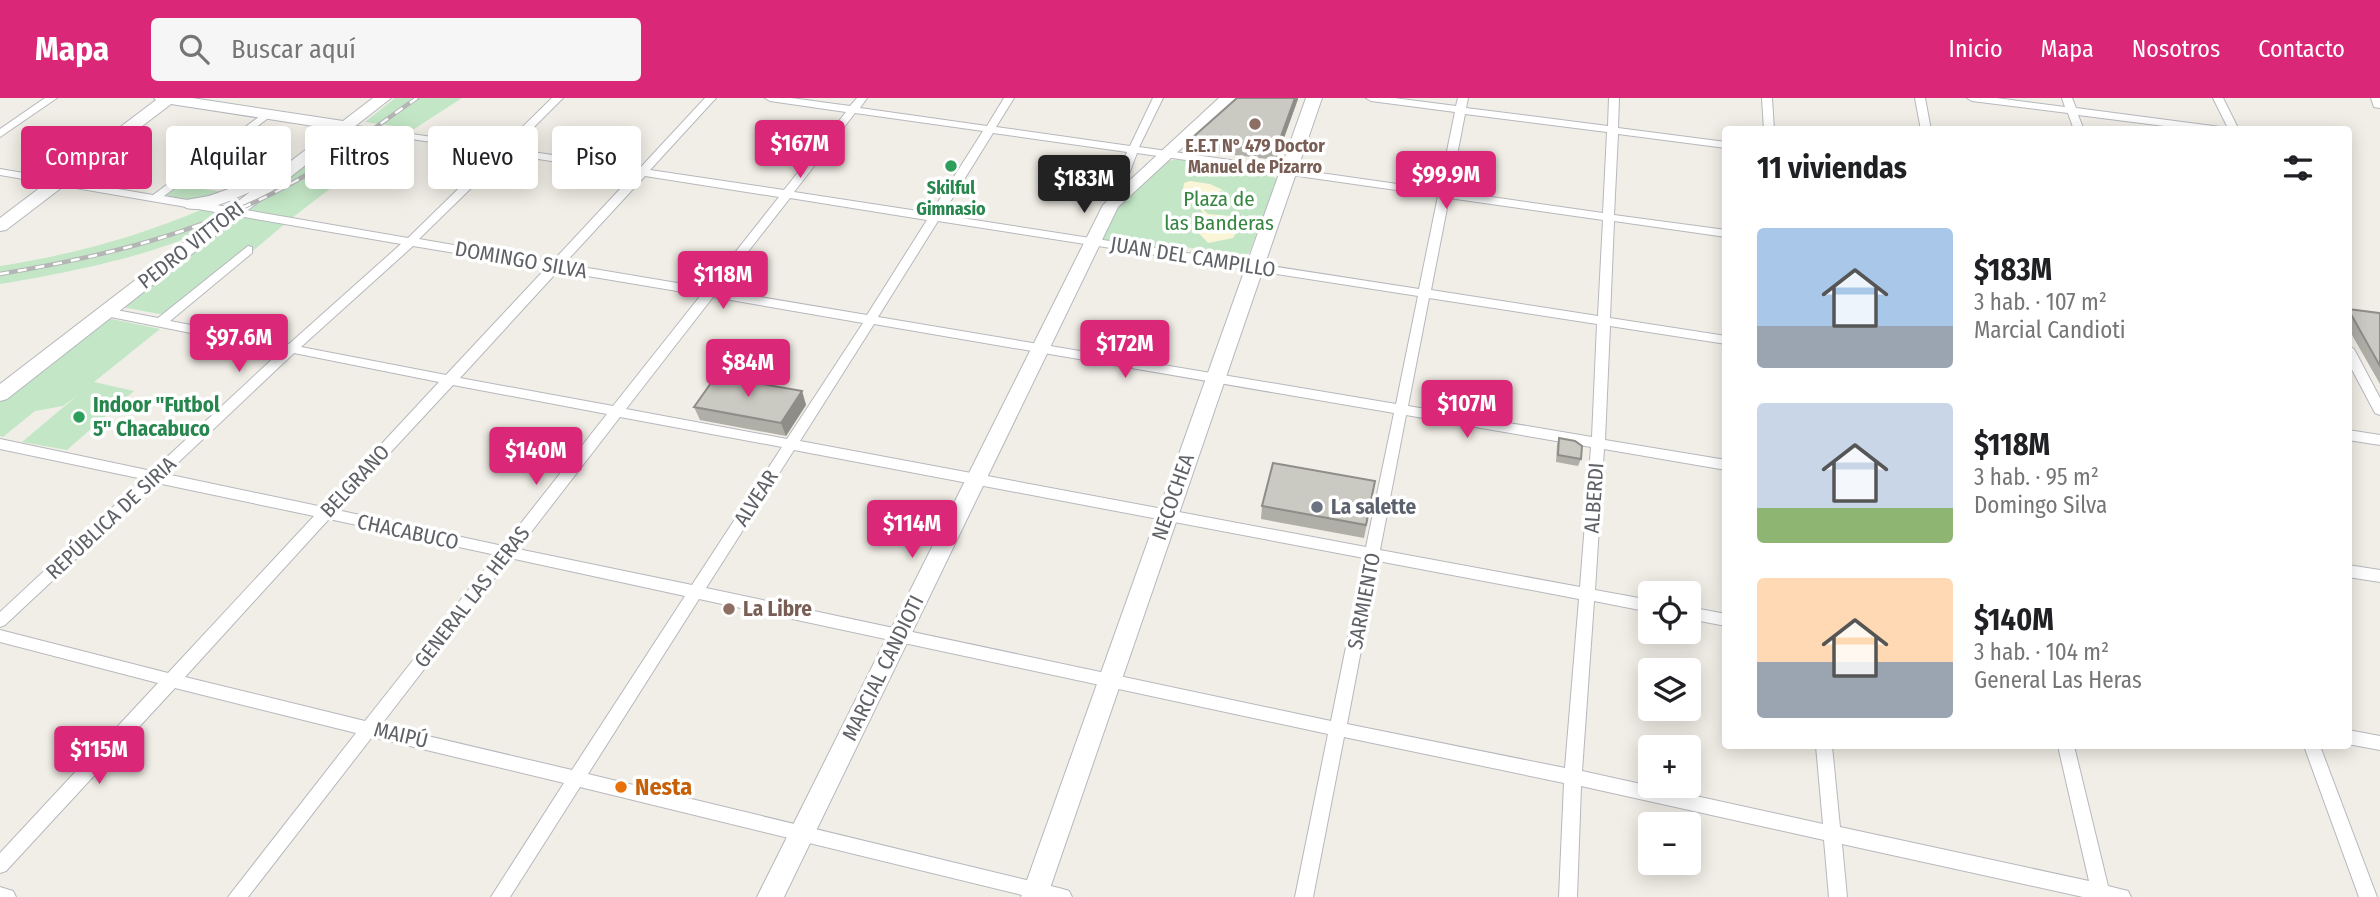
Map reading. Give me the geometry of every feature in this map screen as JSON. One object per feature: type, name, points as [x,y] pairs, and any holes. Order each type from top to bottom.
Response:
[{"type":"main road","name":"JUAN DEL CAMPILLO","points":[[159,98],[340,126]]},
{"type":"main road","points":[[124,126],[159,98]]},
{"type":"main road","points":[[130,126],[169,98]]},
{"type":"main road","name":"PEDRO VITTORI","points":[[347,126],[383,98]]},
{"type":"main road","points":[[1111,205],[1228,98]]},
{"type":"main road","name":"NECOCHEA","points":[[1035,894],[1314,98]]},
{"type":"main road","name":"PEDRO VITTORI","points":[[0,394],[305,159]]},
{"type":"main road","points":[[192,204],[223,197],[298,164]]},
{"type":"main road","points":[[0,213],[40,189]]},
{"type":"main road","points":[[0,226],[44,189]]},
{"type":"main road","name":"MARCIAL CANDIOTI","points":[[770,897],[1111,205]]},
{"type":"street","points":[[0,134],[52,98]]},
{"type":"street","name":"REPÚBLICA DE SIRIA","points":[[528,126],[558,98]]},
{"type":"street","name":"BELGRANO","points":[[0,864],[711,98]]},
{"type":"street","points":[[770,98],[858,104],[991,129],[1722,233]]},
{"type":"street","name":"ALVEAR","points":[[500,897],[872,319],[1009,98]]},
{"type":"street","name":"MARCIAL CANDIOTI","points":[[1111,205],[1158,98]]},
{"type":"street","points":[[1371,98],[1462,104],[1615,130],[1722,144]]},
{"type":"street","name":"ALBERDI","points":[[1568,897],[1573,777],[1598,444],[1602,322],[1615,130],[1614,98]]},
{"type":"street","points":[[1767,98],[1769,126]]},
{"type":"street","points":[[1920,98],[1925,126]]},
{"type":"street","points":[[1972,98],[2194,126]]},
{"type":"street","points":[[2067,98],[2078,126]]},
{"type":"street","points":[[2218,98],[2232,126]]},
{"type":"street","name":"GENERAL LAS HERAS","points":[[237,897],[858,104]]},
{"type":"street","name":"SARMIENTO","points":[[1304,897],[1462,104]]},
{"type":"street","points":[[155,198],[267,114]]},
{"type":"street","name":"JUAN DEL CAMPILLO","points":[[538,156],[1722,339]]},
{"type":"street","name":"DOMINGO SILVA","points":[[0,172],[21,176]]},
{"type":"street","name":"DOMINGO SILVA","points":[[102,189],[1722,464]]},
{"type":"street","name":"REPÚBLICA DE SIRIA","points":[[0,621],[291,349],[411,241],[464,189]]},
{"type":"street","name":"PEDRO VITTORI","points":[[161,322],[248,250]]},
{"type":"street","points":[[106,312],[449,380],[1638,604]]},
{"type":"street","points":[[2352,357],[2380,410]]},
{"type":"street","points":[[2352,436],[2380,440]]},
{"type":"street","name":"CHACABUCO","points":[[0,444],[325,515],[1573,777],[2102,895],[2122,897]]},
{"type":"street","points":[[2352,572],[2380,576]]},
{"type":"street","points":[[1701,615],[1722,619]]},
{"type":"street","name":"MAIPÚ","points":[[0,636],[169,681],[576,777],[1035,894],[1063,897]]},
{"type":"street","points":[[2352,738],[2380,743]]},
{"type":"street","points":[[1824,749],[1838,897]]},
{"type":"street","points":[[2067,749],[2102,895]]},
{"type":"street","points":[[2313,749],[2368,897]]},
{"type":"street","points":[[0,895],[7,897]]},
{"type":"green space","points":[[395,98],[462,98],[414,129],[414,126],[365,122]]},
{"type":"green space","name":"Plaza de las Banderas","points":[[1185,160],[1187,165],[1215,168],[1214,164],[1270,173],[1277,180],[1249,253],[1230,261],[1219,260],[1215,252],[1169,244],[1169,252],[1104,241],[1100,232],[1113,206],[1162,162]]},
{"type":"green space","points":[[305,163],[305,189],[330,189],[292,218],[245,210],[272,189],[291,189],[291,174]]},
{"type":"green space","points":[[174,189],[204,189],[229,193],[198,201],[167,194]]},
{"type":"green space","points":[[203,209],[232,214],[211,227],[153,250],[88,267],[0,284],[0,266],[103,244]]},
{"type":"green space","points":[[240,215],[286,223],[175,317],[122,307]]},
{"type":"green space","points":[[107,318],[160,329],[94,382],[134,391],[67,450],[22,442],[79,394],[63,406],[35,411],[3,437],[0,436],[0,402]]},
{"type":"sand","points":[[1190,181],[1210,184],[1223,190],[1212,195],[1214,198],[1199,199],[1197,204],[1208,214],[1230,216],[1236,233],[1233,238],[1208,243],[1195,229],[1205,224],[1207,218],[1183,191],[1184,183]]},
{"type":"building","name":"E.E.T N° 479 Doctor Manuel de Pizarro","points":[[1237,98],[1295,98],[1277,147],[1193,137]]},
{"type":"building","points":[[2352,310],[2380,314],[2380,366],[2352,316]]},
{"type":"building","points":[[716,376],[802,391],[781,423],[694,407]]},
{"type":"building","points":[[1559,438],[1575,441],[1582,446],[1581,459],[1558,455]]},
{"type":"building","name":"La salette","points":[[1273,463],[1375,481],[1366,525],[1262,506]]},
{"type":"railway","points":[[0,274],[114,251],[224,216],[310,173],[417,98]]},
{"type":"place","name":"E.E.T N° 479 Doctor Manuel de Pizarro","points":[[1255,124]]},
{"type":"place","name":"Skilful Gimnasio","points":[[951,166]]},
{"type":"place","name":"Indoor \"Futbol 5\" Chacabuco","points":[[79,417]]},
{"type":"place","name":"La salette","points":[[1317,507]]},
{"type":"place","name":"La Libre","points":[[729,609]]},
{"type":"place","name":"Nesta","points":[[621,787]]}]
